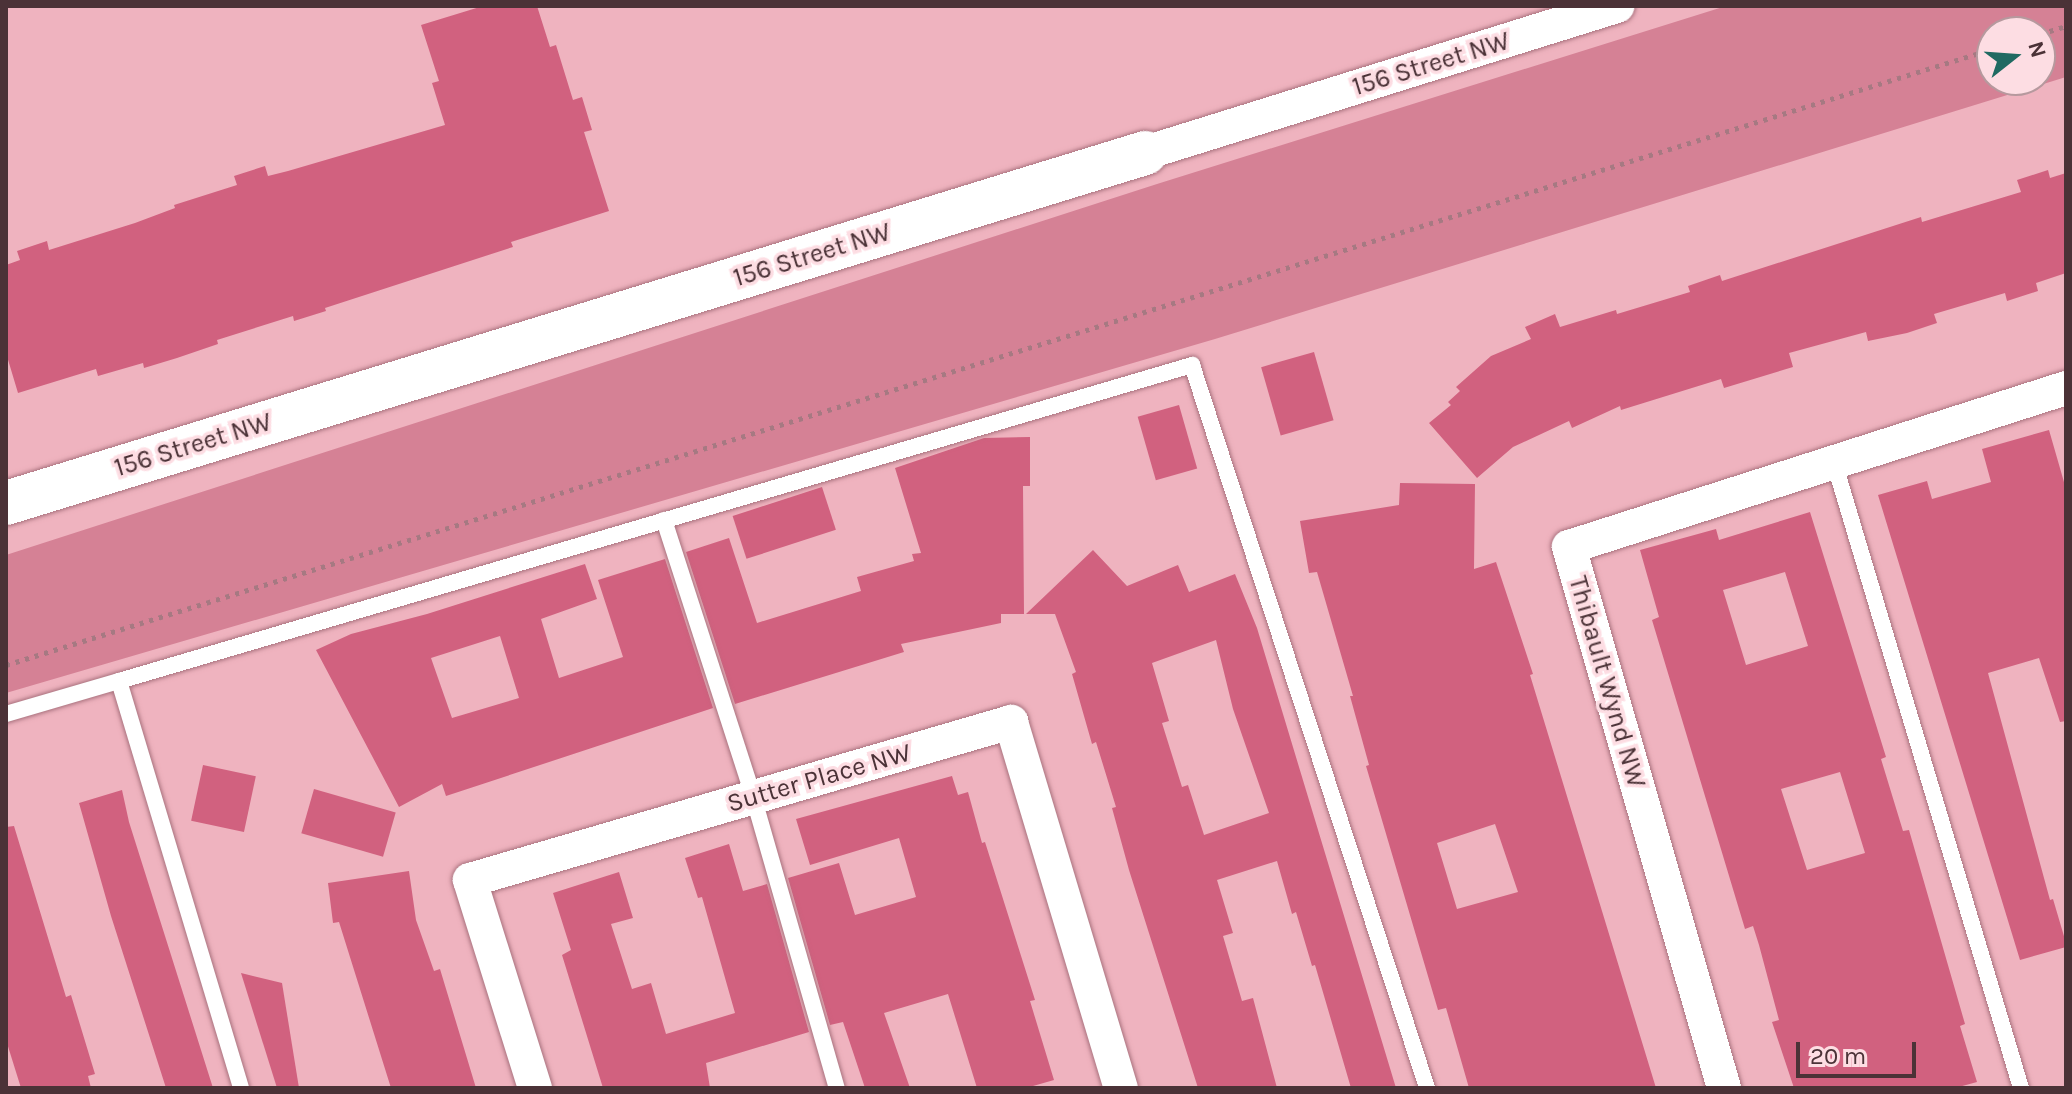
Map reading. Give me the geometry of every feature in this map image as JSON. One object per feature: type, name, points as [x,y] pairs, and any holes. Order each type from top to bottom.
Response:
[{"type":"street","name":"156 Street NW","points":[[6,503],[1618,6]]},
{"type":"street","name":"Thibault Wynd NW","points":[[1724,1088],[1569,547],[2066,388]]},
{"type":"street","name":"Sutter Place NW","points":[[535,1088],[470,880],[1011,722],[1121,1088]]},
{"type":"lane","points":[[6,714],[1192,365],[1427,1088]]},
{"type":"lane","points":[[1834,462],[2021,1088]]},
{"type":"lane","points":[[664,520],[753,796],[837,1088]]},
{"type":"lane","points":[[119,681],[241,1088]]},
{"type":"path","points":[[6,665],[1976,54]]},
{"type":"shaded area","points":[[1726,6],[2066,6],[2066,77],[2056,80],[2056,16],[1976,16],[1976,96],[2004,96],[1215,339],[6,693],[6,555],[1157,184]]},
{"type":"building","points":[[483,6],[537,6],[550,47],[556,45],[573,100],[582,97],[592,130],[584,132],[609,211],[511,242],[513,247],[325,308],[326,311],[294,321],[293,316],[217,340],[218,344],[177,358],[144,368],[143,363],[98,376],[96,369],[18,393],[6,353],[6,265],[20,260],[17,251],[47,241],[49,250],[135,223],[175,208],[174,205],[237,185],[234,176],[265,166],[268,176],[445,125],[432,83],[439,81],[421,25]]},
{"type":"building","points":[[2048,170],[2050,178],[2066,173],[2066,273],[2036,283],[2038,291],[2007,301],[2005,293],[1934,314],[1937,323],[1907,333],[1868,341],[1866,332],[1789,353],[1793,367],[1724,388],[1721,379],[1621,410],[1620,406],[1572,428],[1569,421],[1513,447],[1477,478],[1429,423],[1451,405],[1448,402],[1460,391],[1456,387],[1491,356],[1531,339],[1525,327],[1555,314],[1560,327],[1616,310],[1617,314],[1690,292],[1688,286],[1720,275],[1722,281],[1921,217],[1922,222],[2021,192],[2017,180]]},
{"type":"building","points":[[1314,352],[1334,420],[1281,435],[1261,367]]},
{"type":"building","points":[[1179,405],[1197,468],[1156,480],[1138,417]]},
{"type":"building","points":[[2049,430],[2066,489],[2066,721],[2060,722],[2039,658],[1988,673],[2050,900],[2053,899],[2066,943],[2066,947],[2020,960],[1878,495],[1927,481],[1932,499],[1991,482],[1982,449]]},
{"type":"building","points":[[1030,437],[1030,486],[1023,486],[1024,614],[1001,614],[1001,623],[901,644],[904,652],[735,704],[686,552],[729,538],[757,623],[861,591],[857,577],[914,561],[912,554],[921,553],[895,468],[984,438]]},
{"type":"building","points":[[1400,483],[1475,484],[1474,569],[1496,562],[1533,674],[1530,675],[1656,1088],[1469,1088],[1446,1008],[1438,1010],[1366,766],[1369,765],[1350,696],[1353,696],[1317,572],[1309,573],[1300,521],[1399,505]],"holes":[[[1495,824],[1518,892],[1457,909],[1437,843]]]},
{"type":"building","points":[[822,487],[836,530],[747,559],[733,516]]},
{"type":"building","points":[[1810,512],[1886,757],[1881,759],[1903,831],[1909,830],[1965,1024],[1960,1026],[1977,1082],[1955,1088],[1794,1088],[1772,1022],[1779,1020],[1759,945],[1753,926],[1745,929],[1652,620],[1659,617],[1640,550],[1716,529],[1719,540]],"holes":[[[1785,572],[1808,646],[1746,665],[1723,590]],[[1840,772],[1865,853],[1807,870],[1781,789]]]},
{"type":"building","points":[[1093,550],[1127,586],[1178,565],[1189,592],[1235,574],[1257,628],[1396,1088],[1351,1088],[1315,965],[1312,966],[1296,912],[1292,914],[1277,861],[1217,880],[1233,933],[1223,936],[1242,1001],[1253,998],[1277,1088],[1198,1088],[1129,870],[1112,808],[1116,807],[1096,742],[1092,744],[1072,674],[1076,672],[1055,614],[1026,614]],"holes":[[[1216,640],[1233,709],[1269,813],[1204,835],[1188,785],[1182,787],[1162,723],[1169,721],[1152,663]]]},
{"type":"building","points":[[665,559],[713,708],[446,796],[442,784],[399,807],[316,650],[351,634],[427,614],[585,564],[597,599],[541,619],[559,678],[623,657],[598,580]],"holes":[[[500,636],[519,698],[452,718],[431,658]]]},
{"type":"building","points":[[203,765],[256,776],[244,832],[191,821]]},
{"type":"building","points":[[952,776],[958,795],[968,792],[982,843],[985,842],[1035,1000],[1030,1001],[1054,1080],[1026,1088],[977,1088],[948,994],[884,1013],[910,1088],[865,1088],[843,1022],[830,1025],[788,878],[839,863],[855,915],[916,897],[899,838],[810,865],[796,819]]},
{"type":"building","points":[[314,789],[396,812],[383,857],[301,833]]},
{"type":"building","points":[[122,790],[129,822],[213,1088],[166,1088],[111,916],[79,803]]},
{"type":"building","points":[[14,826],[66,997],[71,995],[95,1074],[88,1076],[91,1088],[21,1088],[6,1040],[6,827]]},
{"type":"building","points":[[729,844],[743,891],[767,884],[809,1032],[706,1063],[710,1088],[603,1088],[562,955],[571,950],[553,893],[619,872],[633,918],[611,924],[632,989],[651,983],[666,1034],[735,1013],[702,897],[698,898],[685,858]]},
{"type":"building","points":[[409,871],[416,920],[434,971],[440,969],[476,1088],[391,1088],[339,922],[333,923],[328,883]]},
{"type":"building","points":[[241,973],[282,983],[299,1088],[277,1088]]}]
